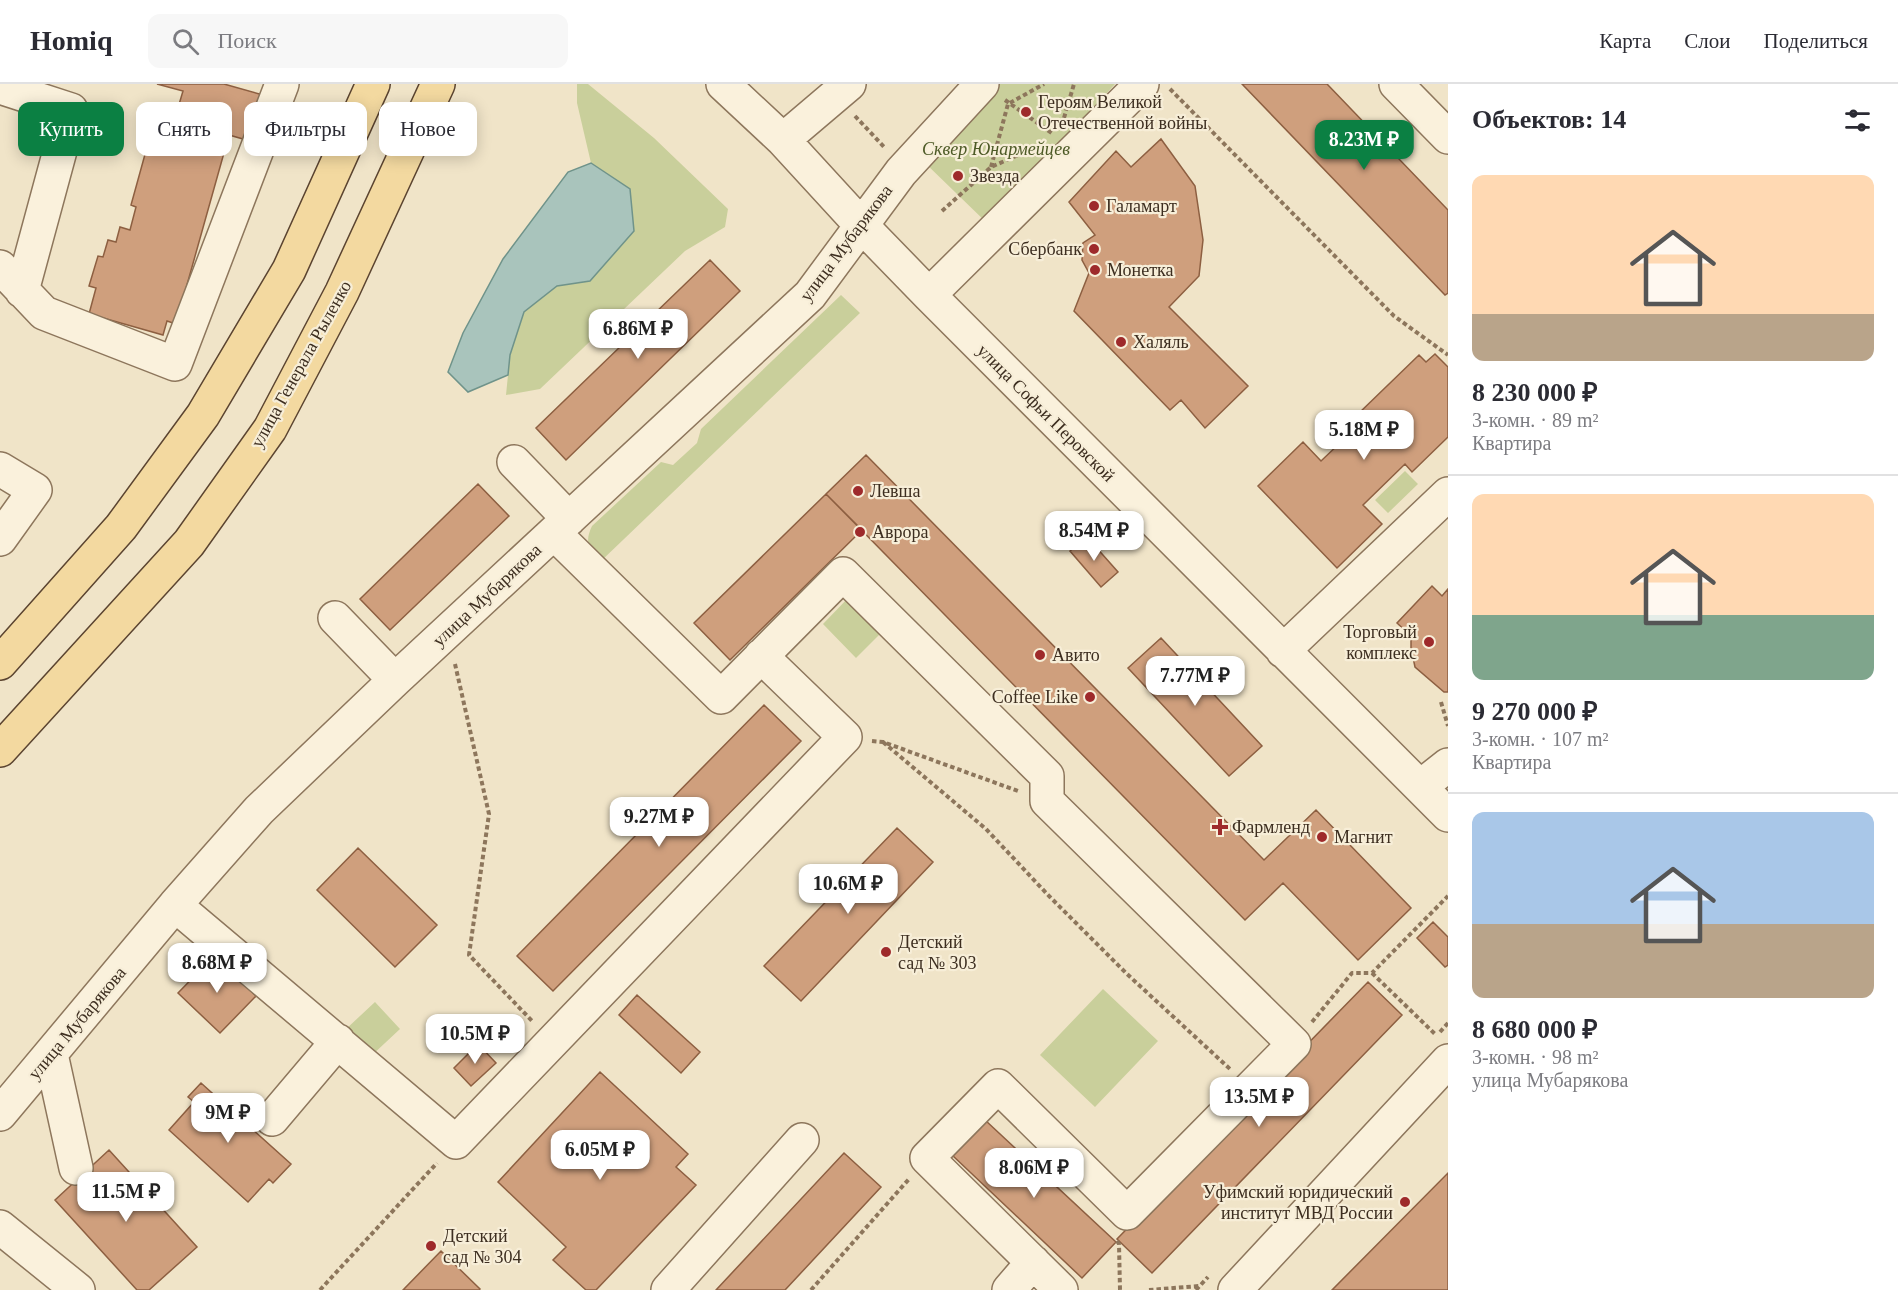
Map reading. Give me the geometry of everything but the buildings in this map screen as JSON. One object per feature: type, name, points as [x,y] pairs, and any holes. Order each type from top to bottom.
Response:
[{"type":"main road","points":[[0,663],[121,527],[203,416],[289,270],[373,84]]},
{"type":"main road","name":"улица Генерала Рыленко","points":[[0,750],[189,543],[270,429],[342,292],[438,84]]},
{"type":"street","points":[[0,267],[44,313],[175,364],[282,84]]},
{"type":"street","points":[[929,295],[1060,144],[1142,84]]},
{"type":"street","points":[[1396,84],[1448,137]]},
{"type":"street","name":"улица Софьи Перовской","points":[[724,85],[783,140],[929,295],[1448,815]]},
{"type":"street","points":[[0,87],[71,110],[22,291]]},
{"type":"street","points":[[783,140],[843,90]]},
{"type":"street","name":"улица Мубарякова","points":[[0,1114],[259,810],[395,680],[810,296],[900,172],[992,91]]},
{"type":"street","points":[[514,462],[561,526],[721,697],[843,574],[1047,776],[1047,801],[1294,1044],[1127,1213],[998,1086],[927,1158],[1061,1290]]},
{"type":"street","points":[[0,469],[35,490],[0,539]]},
{"type":"street","points":[[1283,651],[1448,494]]},
{"type":"street","points":[[335,618],[395,680]]},
{"type":"street","points":[[176,905],[456,1142],[845,737],[761,656]]},
{"type":"street","points":[[1420,787],[1448,765]]},
{"type":"street","points":[[272,1119],[338,1041]]},
{"type":"street","points":[[51,1054],[76,1168]]},
{"type":"street","points":[[1235,1290],[1448,1061]]},
{"type":"street","points":[[668,1290],[802,1140]]},
{"type":"street","points":[[0,1227],[78,1290]]},
{"type":"street","points":[[1009,1290],[1033,1263]]},
{"type":"path","points":[[991,167],[1008,104],[1044,84]]},
{"type":"path","points":[[992,91],[1060,144],[1074,84]]},
{"type":"path","points":[[1166,84],[1394,316],[1448,355]]},
{"type":"path","points":[[843,90],[891,155]]},
{"type":"path","points":[[942,211],[991,167],[1039,146]]},
{"type":"path","points":[[447,632],[489,814],[469,955],[552,1042]]},
{"type":"path","points":[[1441,702],[1448,726]]},
{"type":"path","points":[[845,737],[883,742],[1047,801]]},
{"type":"path","points":[[883,742],[987,829],[1049,896],[1127,974],[1250,1088]]},
{"type":"path","points":[[1294,1044],[1352,973],[1372,972],[1448,896]]},
{"type":"path","points":[[1372,972],[1436,1035],[1448,1023]]},
{"type":"path","points":[[320,1290],[456,1142]]},
{"type":"path","points":[[811,1290],[927,1158]]},
{"type":"path","points":[[1115,1202],[1112,1236],[1119,1244],[1120,1290]]},
{"type":"path","points":[[1149,1290],[1200,1286]]},
{"type":"green space","points":[[577,84],[588,84],[654,138],[728,209],[725,227],[685,251],[540,389],[506,395],[510,355],[524,312],[557,286],[590,281],[630,189],[591,163],[577,103]]},
{"type":"green space","name":"Сквер Юнармейцев","points":[[995,84],[1115,84],[988,224],[923,161]]},
{"type":"green space","points":[[841,295],[860,313],[600,562],[589,546],[588,537],[592,526],[661,462],[673,465],[697,443],[701,429]]},
{"type":"green space","points":[[1405,471],[1418,484],[1388,513],[1375,500]]},
{"type":"green space","points":[[850,596],[884,630],[856,658],[823,624]]},
{"type":"green space","points":[[1103,989],[1158,1041],[1095,1107],[1040,1055]]},
{"type":"green space","points":[[375,1002],[400,1029],[370,1057],[345,1030]]},
{"type":"water","points":[[591,163],[630,189],[634,231],[590,281],[557,286],[524,312],[510,355],[508,375],[468,392],[448,372],[463,333],[503,259],[568,172]]},
{"type":"place","name":"Героям Великой Отечественной войны","points":[[1026,112]]},
{"type":"place","name":"Звезда","points":[[958,176]]},
{"type":"place","name":"Галамарт","points":[[1094,206]]},
{"type":"place","name":"Сбербанк","points":[[1094,249]]},
{"type":"place","name":"Монетка","points":[[1095,270]]},
{"type":"place","name":"Халяль","points":[[1121,342]]},
{"type":"place","name":"Левша","points":[[858,491]]},
{"type":"place","name":"Аврора","points":[[860,532]]},
{"type":"place","name":"Торговый комплекс","points":[[1429,642]]},
{"type":"place","name":"Авито","points":[[1040,655]]},
{"type":"place","name":"Coffee Like","points":[[1090,697]]},
{"type":"place","name":"Фармленд","points":[[1220,827]]},
{"type":"place","name":"Магнит","points":[[1322,837]]},
{"type":"place","name":"Детский сад № 303","points":[[886,952]]},
{"type":"place","name":"Уфимский юридический институт МВД России","points":[[1405,1202]]},
{"type":"place","name":"Детский сад № 304","points":[[431,1246]]}]
